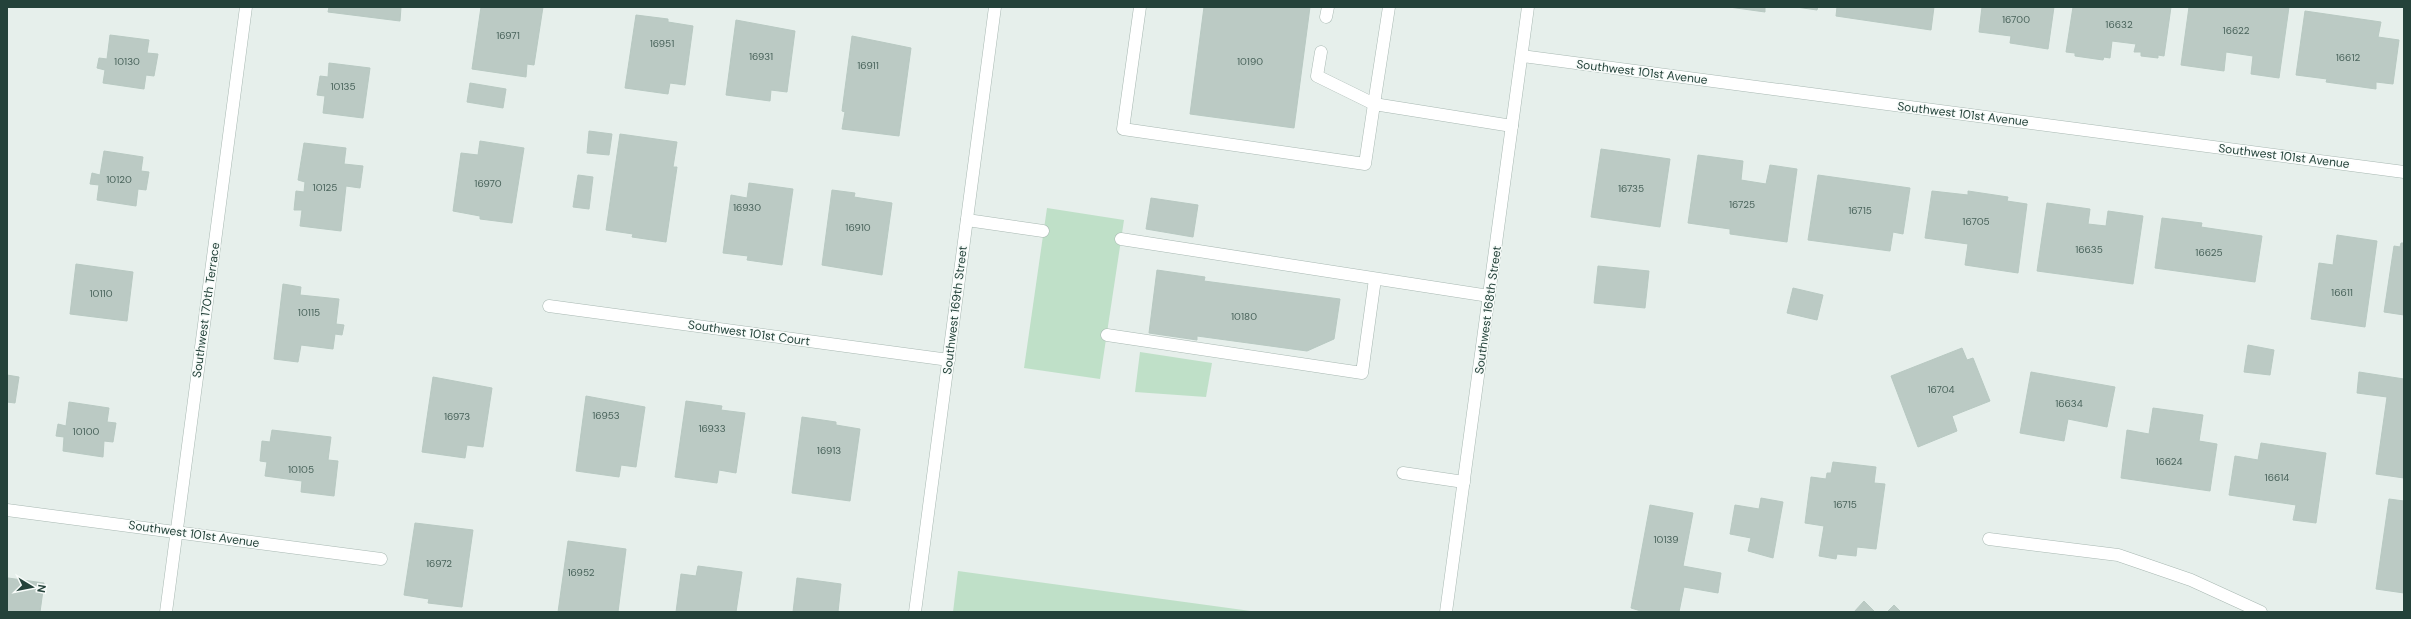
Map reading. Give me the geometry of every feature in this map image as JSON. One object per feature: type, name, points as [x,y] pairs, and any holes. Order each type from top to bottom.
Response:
[{"type":"street","name":"Southwest 170th Terrace","points":[[166,612],[246,7]]},
{"type":"street","name":"Southwest 169th Street","points":[[915,612],[995,7]]},
{"type":"street","points":[[1140,7],[1123,129],[1365,164],[1389,7]]},
{"type":"street","name":"Southwest 168th Street","points":[[1446,612],[1528,7]]},
{"type":"street","points":[[1321,52],[1317,76],[1374,104],[1512,126]]},
{"type":"street","name":"Southwest 101st Avenue","points":[[1522,56],[2404,172]]},
{"type":"street","points":[[967,220],[1043,231]]},
{"type":"street","points":[[1121,239],[1489,296]]},
{"type":"street","points":[[1106,335],[1362,373],[1375,279]]},
{"type":"street","name":"Southwest 101st Court","points":[[549,306],[949,360]]},
{"type":"street","points":[[1403,473],[1464,482]]},
{"type":"street","name":"Southwest 101st Avenue","points":[[7,510],[381,559]]},
{"type":"street","points":[[1989,539],[2118,555],[2191,580],[2261,612]]},
{"type":"green space","points":[[1047,208],[1124,220],[1100,379],[1024,368]]},
{"type":"green space","points":[[1140,352],[1212,363],[1206,397],[1135,392]]},
{"type":"green space","points":[[958,571],[1258,612],[953,612]]},
{"type":"building","points":[[329,7],[401,7],[400,21],[328,12]]},
{"type":"building","points":[[481,7],[543,7],[534,65],[527,64],[526,77],[472,69]]},
{"type":"building","points":[[1204,7],[1310,7],[1294,128],[1190,114]]},
{"type":"building","points":[[1729,7],[1765,7],[1765,12]]},
{"type":"building","points":[[1796,7],[1818,7],[1817,10]]},
{"type":"building","points":[[1837,7],[1934,7],[1931,30],[1836,16]]},
{"type":"building","points":[[1982,7],[2054,7],[2048,49],[2010,43],[2011,36],[1979,32]]},
{"type":"building","points":[[2073,7],[2171,7],[2164,56],[2158,55],[2158,58],[2141,56],[2141,52],[2134,52],[2136,44],[2112,41],[2110,58],[2104,57],[2103,60],[2075,56],[2075,53],[2066,52]]},
{"type":"building","points":[[2189,7],[2289,7],[2279,78],[2251,74],[2253,56],[2226,52],[2224,71],[2181,65]]},
{"type":"building","points":[[2305,11],[2381,22],[2378,37],[2399,40],[2393,84],[2376,82],[2376,89],[2326,82],[2327,79],[2296,75]]},
{"type":"building","points":[[636,15],[668,19],[668,22],[693,26],[685,85],[670,83],[668,94],[625,88]]},
{"type":"building","points":[[736,20],[795,31],[787,92],[771,90],[770,101],[726,95]]},
{"type":"building","points":[[110,35],[149,40],[147,53],[158,54],[154,76],[146,75],[144,89],[103,83],[105,70],[97,68],[99,58],[107,59]]},
{"type":"building","points":[[852,36],[911,48],[899,136],[842,129],[845,112],[842,111]]},
{"type":"building","points":[[329,63],[370,68],[363,118],[323,113],[325,96],[317,95],[320,76],[328,77]]},
{"type":"building","points":[[470,83],[506,89],[503,108],[467,102]]},
{"type":"building","points":[[589,131],[612,134],[609,155],[587,153]]},
{"type":"building","points":[[620,134],[677,142],[673,167],[677,167],[666,242],[632,237],[633,234],[606,230]]},
{"type":"building","points":[[480,141],[524,148],[512,223],[480,219],[480,216],[453,211],[461,153],[478,155]]},
{"type":"building","points":[[304,143],[346,148],[344,164],[363,166],[360,188],[346,186],[341,231],[300,226],[302,210],[294,210],[296,191],[304,192],[305,182],[298,180]]},
{"type":"building","points":[[1601,149],[1670,159],[1660,227],[1591,217]]},
{"type":"building","points":[[104,151],[143,157],[141,171],[149,172],[146,190],[138,189],[136,206],[97,200],[99,185],[90,184],[92,173],[100,175]]},
{"type":"building","points":[[1698,155],[1743,161],[1741,180],[1766,184],[1770,165],[1797,169],[1787,242],[1730,234],[1730,229],[1688,223]]},
{"type":"building","points":[[578,175],[593,177],[589,209],[573,207]]},
{"type":"building","points":[[1818,175],[1910,188],[1903,234],[1893,232],[1890,251],[1808,240]]},
{"type":"building","points":[[749,183],[793,189],[782,265],[747,260],[748,256],[723,253],[731,195],[747,198]]},
{"type":"building","points":[[832,190],[855,193],[854,197],[892,203],[882,275],[822,265]]},
{"type":"building","points":[[1932,191],[1968,195],[1968,191],[2008,197],[2007,201],[2027,204],[2018,273],[1965,265],[1968,244],[1925,238]]},
{"type":"building","points":[[1151,198],[1198,205],[1193,237],[1146,229]]},
{"type":"building","points":[[2047,203],[2090,209],[2088,224],[2106,226],[2108,211],[2143,216],[2133,284],[2037,271]]},
{"type":"building","points":[[2162,218],[2202,223],[2201,227],[2262,236],[2255,282],[2155,268]]},
{"type":"building","points":[[2337,235],[2377,241],[2365,327],[2311,319],[2319,263],[2333,265]]},
{"type":"building","points":[[2401,243],[2404,243],[2404,315],[2384,312],[2394,246],[2400,247]]},
{"type":"building","points":[[76,264],[133,272],[127,321],[70,314]]},
{"type":"building","points":[[1598,266],[1649,271],[1645,308],[1594,303]]},
{"type":"building","points":[[1157,270],[1205,277],[1204,281],[1340,299],[1334,339],[1307,351],[1197,336],[1197,340],[1149,333]]},
{"type":"building","points":[[283,284],[301,287],[300,295],[339,299],[336,324],[344,325],[342,335],[335,334],[333,349],[301,345],[298,362],[274,359]]},
{"type":"building","points":[[1793,288],[1823,295],[1817,320],[1787,313]]},
{"type":"building","points":[[2248,345],[2274,350],[2270,375],[2244,372]]},
{"type":"building","points":[[1962,348],[1967,360],[1973,358],[1990,401],[1952,416],[1957,431],[1918,447],[1891,376]]},
{"type":"building","points":[[2031,372],[2115,387],[2107,427],[2068,419],[2064,441],[2020,433]]},
{"type":"building","points":[[2359,372],[2404,379],[2404,478],[2376,474],[2387,397],[2357,393]]},
{"type":"building","points":[[7,375],[19,377],[15,403],[7,402]]},
{"type":"building","points":[[433,377],[492,388],[483,447],[467,445],[465,458],[422,452]]},
{"type":"building","points":[[586,396],[645,407],[636,467],[621,465],[619,477],[576,471]]},
{"type":"building","points":[[686,401],[722,406],[721,410],[745,413],[736,473],[719,470],[717,483],[675,477]]},
{"type":"building","points":[[69,402],[109,408],[107,422],[116,423],[113,442],[104,441],[103,457],[63,451],[64,437],[56,436],[58,424],[66,426]]},
{"type":"building","points":[[2153,408],[2203,415],[2199,441],[2217,444],[2210,491],[2121,478],[2127,430],[2149,434]]},
{"type":"building","points":[[802,417],[836,422],[836,425],[860,429],[850,501],[792,493]]},
{"type":"building","points":[[272,430],[331,437],[328,460],[338,461],[334,496],[301,492],[302,481],[265,476],[267,462],[260,461],[262,441],[270,442]]},
{"type":"building","points":[[2261,443],[2326,453],[2316,523],[2293,520],[2296,505],[2229,495],[2235,456],[2258,460]]},
{"type":"building","points":[[1833,462],[1876,467],[1874,483],[1885,484],[1876,549],[1857,547],[1856,556],[1837,554],[1836,559],[1819,556],[1824,526],[1805,523],[1811,477],[1826,479],[1827,473],[1831,473]]},
{"type":"building","points":[[1761,498],[1783,502],[1773,558],[1748,551],[1751,538],[1730,534],[1735,505],[1759,509]]},
{"type":"building","points":[[2389,499],[2404,501],[2404,593],[2376,589]]},
{"type":"building","points":[[1650,505],[1693,513],[1683,566],[1721,573],[1718,593],[1684,587],[1679,612],[1644,612],[1631,608]]},
{"type":"building","points":[[415,523],[473,530],[462,607],[428,603],[429,599],[404,595]]},
{"type":"building","points":[[568,541],[626,549],[618,612],[558,612]]},
{"type":"building","points":[[698,566],[742,572],[736,612],[676,612],[681,574],[696,576]]},
{"type":"building","points":[[8,578],[44,583],[40,612],[7,612]]},
{"type":"building","points":[[797,578],[841,584],[838,612],[793,612]]},
{"type":"building","points":[[1864,601],[1875,612],[1854,612]]},
{"type":"building","points":[[1894,605],[1901,612],[1887,612]]}]
